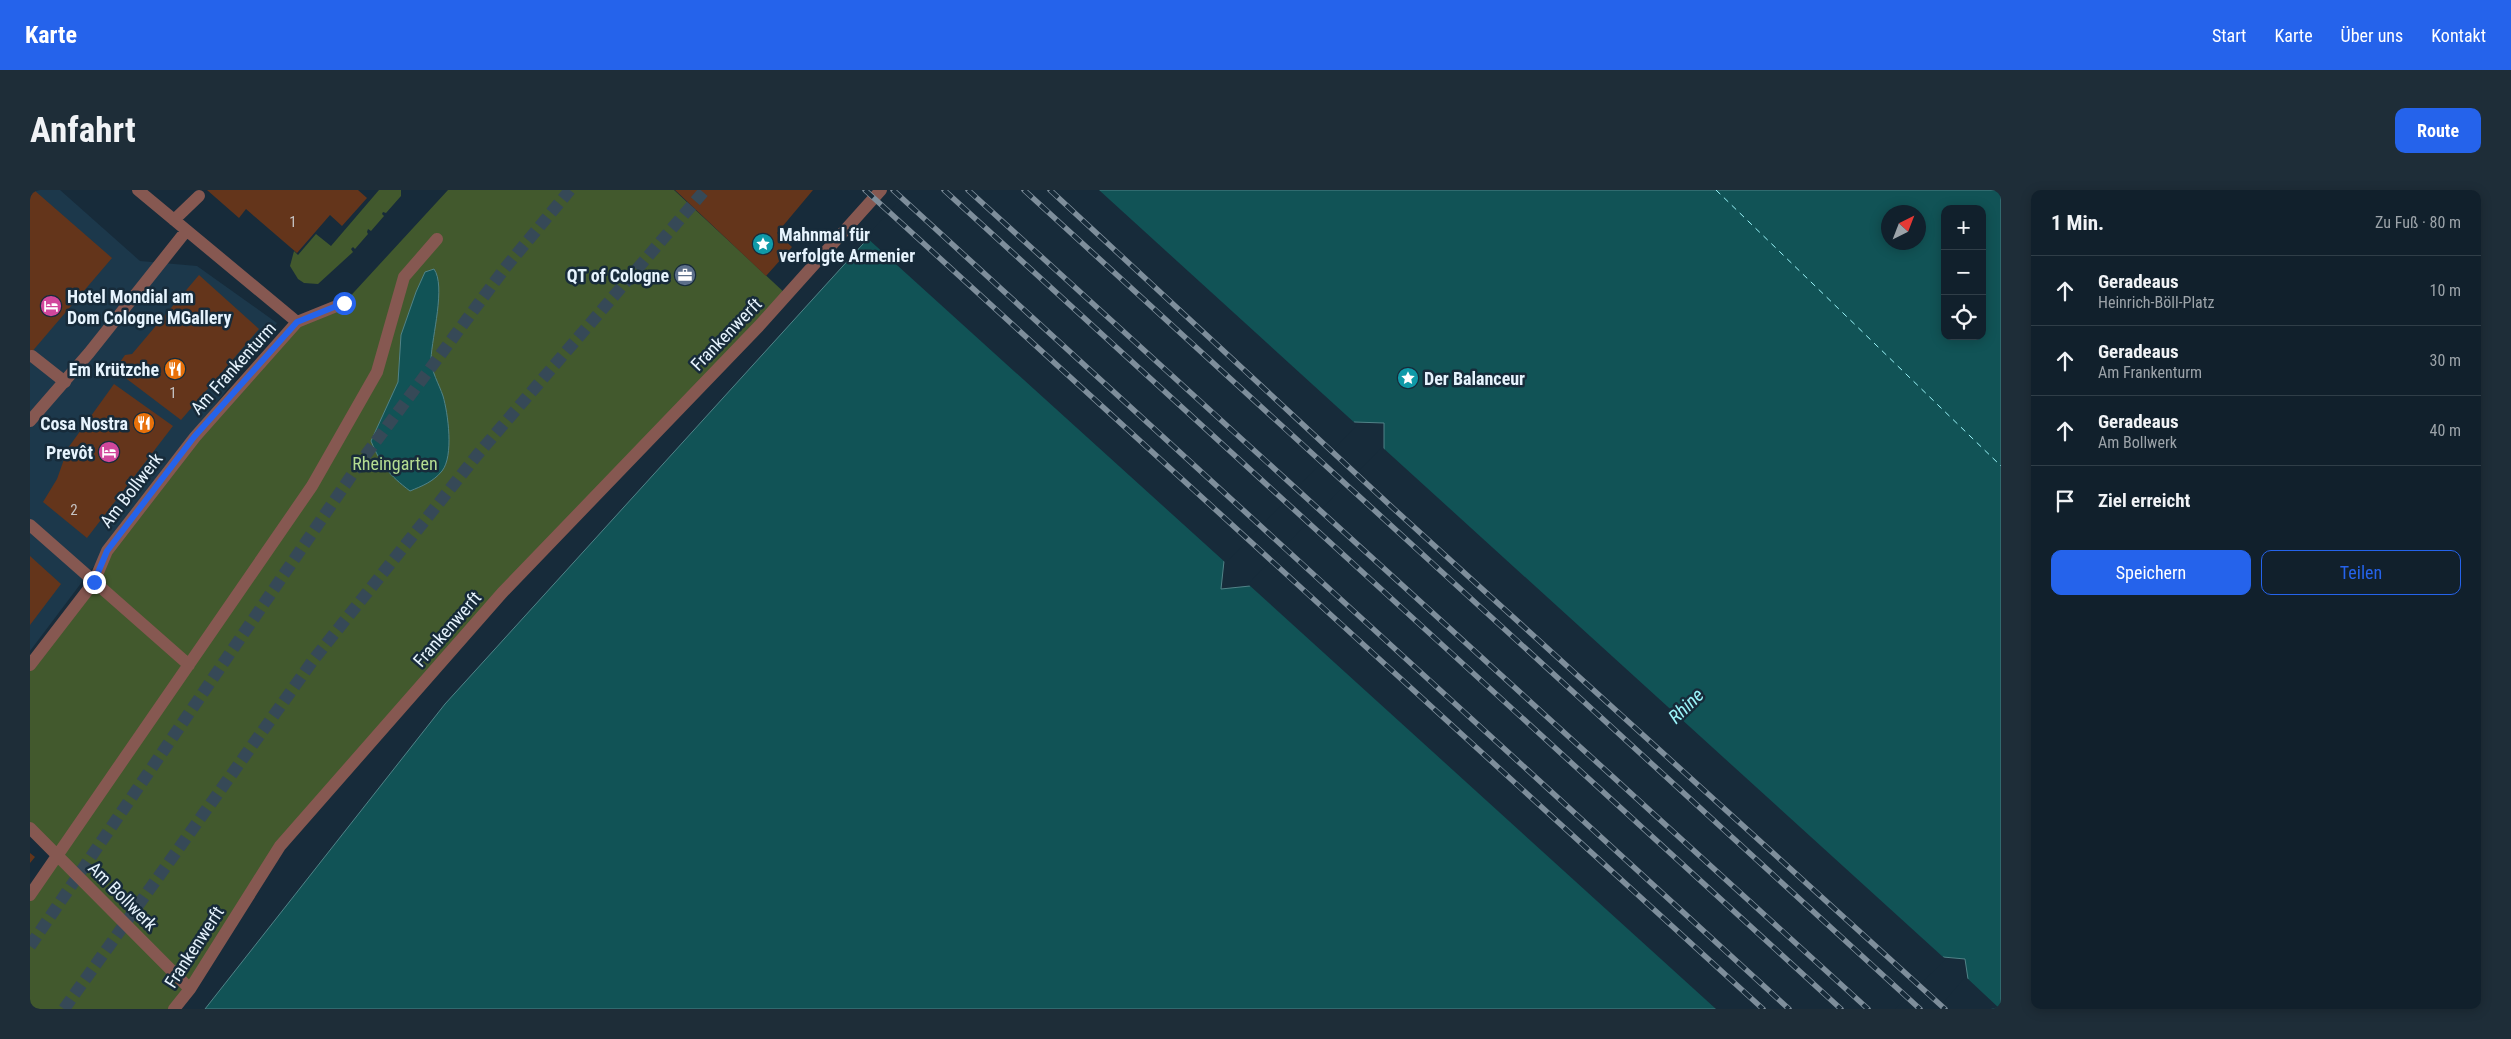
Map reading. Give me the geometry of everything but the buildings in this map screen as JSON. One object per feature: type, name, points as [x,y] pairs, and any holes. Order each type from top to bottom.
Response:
[{"type":"street","points":[[138,190],[297,322],[344,303]]},
{"type":"street","name":"Frankenwerft","points":[[174,1009],[190,989],[280,846],[502,593],[782,301],[881,190]]},
{"type":"street","points":[[174,220],[199,196]]},
{"type":"street","points":[[30,421],[65,382],[186,231]]},
{"type":"street","points":[[30,895],[312,486],[376,372],[404,278],[437,239]]},
{"type":"street","name":"Am Frankenturm","points":[[194,437],[297,322]]},
{"type":"street","points":[[32,356],[65,382]]},
{"type":"street","name":"Am Bollwerk","points":[[30,665],[94,582],[107,551],[194,437]]},
{"type":"street","points":[[30,525],[189,665]]},
{"type":"street","name":"Am Bollwerk","points":[[30,828],[190,989]]},
{"type":"shaded area","points":[[30,190],[60,190],[140,261],[197,266],[277,323],[30,651]]},
{"type":"green space","points":[[379,190],[401,190],[401,196],[386,213],[383,212],[384,216],[371,231],[368,229],[368,234],[355,249],[353,247],[351,249],[353,252],[318,284],[304,283],[298,279],[290,266],[294,251],[298,255],[316,234],[331,246]]},
{"type":"green space","name":"Rheingarten","points":[[448,190],[674,190],[787,295],[554,538],[280,846],[174,1009],[30,1009],[30,895],[58,855],[30,828],[30,665],[94,582],[107,551],[297,322],[344,303]]},
{"type":"water","name":"Rhine","points":[[912,190],[2001,190],[2001,1009],[1940,1009],[1968,979],[1965,959],[1943,957],[1892,1009],[205,1009],[445,704]],"holes":[[[1354,422],[1384,423],[1384,450],[1250,586],[1221,589],[1224,561]]]},
{"type":"water","points":[[434,269],[439,287],[439,299],[431,359],[432,368],[443,396],[447,413],[448,455],[446,464],[439,475],[410,491],[386,469],[371,441],[398,382],[401,335],[416,292],[425,272]]},
{"type":"pier","points":[[909,190],[1099,190],[1357,425],[1226,563],[866,237]]},
{"type":"pier","points":[[1382,447],[1946,959],[1895,1009],[1716,1009],[1248,584]]},
{"type":"pier","points":[[1965,977],[1968,979],[2000,1009],[1938,1009]]},
{"type":"ferry route","points":[[1716,190],[2001,466]]},
{"type":"tunnel","points":[[30,946],[362,460],[505,268],[570,190]]},
{"type":"tunnel","points":[[64,1009],[314,659],[478,454],[705,190]]},
{"type":"railway","points":[[865,190],[1763,1009]]},
{"type":"railway","points":[[893,190],[1789,1009]]},
{"type":"railway","points":[[944,190],[1841,1009]]},
{"type":"railway","points":[[968,190],[1868,1009]]},
{"type":"railway","points":[[1024,190],[1920,1009]]},
{"type":"railway","points":[[1050,190],[1394,509],[1945,1009]]},
{"type":"place","name":"Mahnmal für verfolgte Armenier","points":[[763,244]]},
{"type":"place","name":"QT of Cologne","points":[[685,275]]},
{"type":"place","name":"Hotel Mondial am Dom Cologne MGallery","points":[[51,306]]},
{"type":"place","name":"Em Krützche","points":[[175,369]]},
{"type":"place","name":"Der Balanceur","points":[[1408,378]]},
{"type":"place","name":"Cosa Nostra","points":[[144,423]]},
{"type":"place","name":"Prevôt","points":[[109,452]]},
{"type":"route","points":[[94,582],[107,551],[194,437],[297,322],[344,303]]}]
